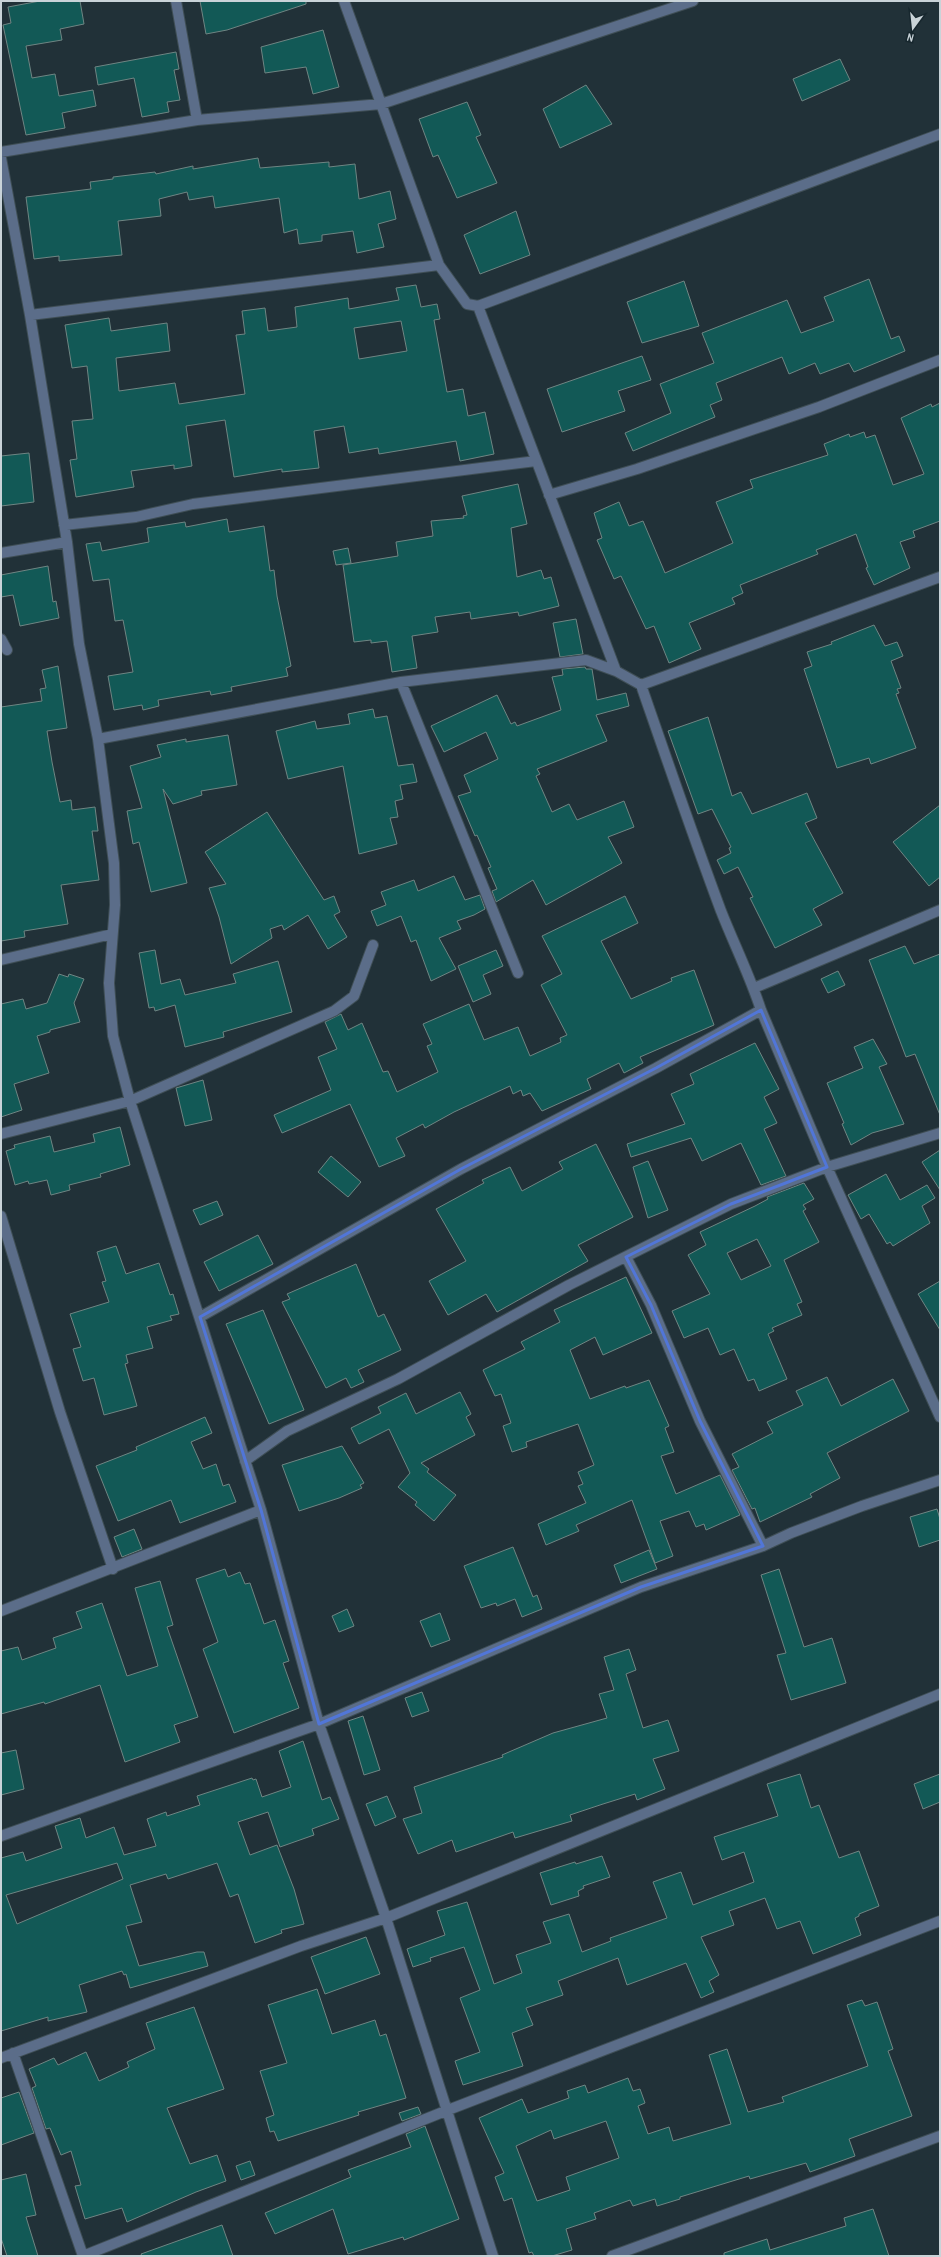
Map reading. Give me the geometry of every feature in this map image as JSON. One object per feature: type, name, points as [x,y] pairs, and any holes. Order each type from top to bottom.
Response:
[{"type":"street","points":[[176,1],[197,120]]},
{"type":"street","points":[[344,1],[439,265],[467,304],[478,306],[940,134]]},
{"type":"street","points":[[1,152],[197,120],[381,104],[693,1]]},
{"type":"street","points":[[1,158],[30,314],[67,542],[79,644],[98,739],[114,863],[115,905],[108,983],[113,1036],[130,1101],[261,1510],[319,1724],[386,1918],[493,2256]]},
{"type":"street","points":[[30,314],[439,265]]},
{"type":"street","points":[[478,306],[616,671]]},
{"type":"street","points":[[549,495],[637,469],[812,409],[940,360]]},
{"type":"street","points":[[64,525],[136,517],[193,504],[536,461]]},
{"type":"street","points":[[1,553],[67,542]]},
{"type":"street","points":[[641,685],[940,577]]},
{"type":"street","points":[[1,639],[7,650]]},
{"type":"street","points":[[98,739],[401,682],[586,660],[616,671],[641,685],[690,827],[738,955],[754,988],[761,1010],[827,1167],[940,1417]]},
{"type":"street","points":[[401,682],[518,973]]},
{"type":"street","points":[[754,988],[940,910]]},
{"type":"street","points":[[1,960],[112,934]]},
{"type":"street","points":[[1,1134],[130,1101],[334,1011],[354,996],[373,945]]},
{"type":"street","points":[[200,1317],[460,1169],[650,1072],[761,1010]]},
{"type":"street","points":[[245,1461],[287,1430],[398,1379],[569,1285],[731,1204],[827,1167],[940,1133]]},
{"type":"street","points":[[1,1216],[60,1412],[113,1569]]},
{"type":"street","points":[[626,1257],[651,1305],[700,1421],[763,1546]]},
{"type":"street","points":[[1,1836],[319,1724],[641,1587],[763,1546],[791,1533],[862,1506],[940,1480]]},
{"type":"street","points":[[1,1610],[113,1569],[261,1510]]},
{"type":"street","points":[[1,2058],[301,1946],[386,1918],[940,1694]]},
{"type":"street","points":[[13,2053],[83,2256],[448,2110],[940,1921]]},
{"type":"street","points":[[612,2256],[940,2136]]},
{"type":"highlighted area","points":[[761,1010],[827,1167],[731,1204],[626,1257],[651,1305],[700,1421],[763,1546],[641,1587],[319,1724],[261,1510],[200,1317],[461,1169],[656,1068]]},
{"type":"building","points":[[40,1],[80,1],[84,24],[60,29],[62,40],[26,46],[32,78],[55,74],[59,96],[93,90],[96,106],[62,113],[65,128],[26,135],[3,25],[11,23],[8,7]]},
{"type":"building","points":[[200,1],[306,1],[306,4],[227,30],[206,34]]},
{"type":"building","points":[[323,30],[339,87],[313,94],[306,67],[265,73],[261,47]]},
{"type":"building","points":[[176,52],[179,69],[174,70],[180,100],[167,102],[169,112],[142,117],[134,78],[98,85],[95,67]]},
{"type":"building","points":[[840,59],[850,80],[802,101],[793,79]]},
{"type":"building","points":[[586,85],[612,124],[560,148],[543,109]]},
{"type":"building","points":[[467,102],[481,135],[476,137],[497,183],[457,198],[438,155],[433,157],[419,119]]},
{"type":"building","points":[[258,158],[260,168],[329,162],[329,167],[355,164],[359,199],[390,191],[396,219],[378,224],[384,247],[357,253],[353,231],[322,235],[322,241],[299,244],[297,229],[284,233],[279,198],[215,208],[213,196],[189,200],[187,192],[159,199],[161,216],[118,221],[122,255],[59,261],[59,256],[34,259],[26,197],[91,189],[90,182],[113,179],[113,177],[155,172],[156,174],[193,166],[193,169]]},
{"type":"building","points":[[516,211],[530,255],[480,274],[464,235]]},
{"type":"building","points":[[869,279],[891,339],[899,336],[905,351],[854,372],[849,363],[820,374],[815,363],[789,374],[782,357],[716,383],[722,400],[710,405],[715,417],[633,451],[625,433],[671,413],[660,384],[714,363],[702,333],[787,300],[801,333],[834,321],[824,297]]},
{"type":"building","points":[[684,281],[699,326],[642,343],[627,302]]},
{"type":"building","points":[[416,285],[421,307],[437,304],[440,319],[434,320],[447,392],[463,389],[468,416],[485,412],[494,454],[460,461],[456,441],[379,454],[378,448],[349,453],[344,426],[314,431],[319,468],[282,472],[282,469],[234,477],[225,420],[186,426],[192,466],[174,469],[174,465],[131,471],[134,487],[76,497],[70,460],[77,459],[72,421],[93,419],[87,366],[72,368],[65,325],[109,318],[111,331],[167,323],[170,351],[116,358],[119,391],[175,383],[179,404],[245,394],[236,335],[245,334],[242,311],[265,308],[268,331],[297,327],[295,307],[348,298],[349,309],[399,300],[396,288]],"holes":[[[401,321],[407,351],[359,359],[354,328]]]},
{"type":"building","points":[[642,356],[651,380],[618,391],[625,411],[562,432],[547,389]]},
{"type":"building","points":[[940,403],[940,521],[913,531],[915,537],[900,542],[910,568],[874,585],[866,568],[868,567],[856,534],[816,550],[818,554],[740,585],[743,593],[732,598],[735,604],[689,623],[701,649],[669,663],[654,626],[646,629],[621,576],[614,579],[597,540],[602,538],[594,513],[619,502],[629,526],[643,521],[665,573],[733,543],[716,502],[753,488],[750,480],[828,455],[824,444],[849,434],[850,437],[864,432],[866,438],[875,435],[893,485],[924,474],[901,418],[931,404],[932,407]]},
{"type":"building","points":[[29,453],[34,502],[1,506],[1,456]]},
{"type":"building","points":[[518,484],[527,524],[511,528],[517,577],[541,570],[544,579],[551,577],[559,606],[519,616],[518,612],[471,619],[470,612],[435,617],[438,632],[412,636],[417,668],[392,672],[387,641],[371,643],[371,640],[354,642],[343,565],[398,556],[396,542],[433,536],[431,521],[464,518],[463,516],[467,515],[462,496]]},
{"type":"building","points":[[227,519],[229,532],[264,526],[270,571],[274,570],[277,596],[291,666],[286,668],[288,676],[231,687],[232,691],[211,695],[210,691],[158,700],[159,706],[143,710],[142,705],[114,710],[108,676],[133,672],[123,620],[115,621],[109,579],[93,581],[86,544],[100,542],[102,551],[149,542],[147,528],[185,522],[186,527]]},
{"type":"building","points":[[348,548],[351,563],[336,565],[333,551]]},
{"type":"building","points":[[48,566],[53,602],[56,601],[59,618],[20,626],[13,595],[1,597],[1,575]]},
{"type":"building","points":[[576,619],[583,654],[560,657],[553,623]]},
{"type":"building","points":[[874,625],[885,646],[897,642],[903,656],[891,661],[901,688],[897,689],[899,693],[896,694],[916,748],[871,764],[869,758],[837,768],[804,669],[812,666],[807,652],[832,644],[831,642]]},
{"type":"building","points":[[58,666],[67,728],[47,731],[52,762],[60,802],[71,800],[72,810],[95,807],[98,831],[92,831],[99,880],[61,885],[68,924],[24,931],[25,937],[1,941],[1,707],[42,701],[40,689],[46,688],[42,670]]},
{"type":"building","points":[[585,667],[586,669],[592,669],[597,700],[626,693],[629,706],[596,715],[607,741],[537,769],[540,774],[536,776],[552,812],[569,804],[577,820],[624,801],[634,827],[608,837],[622,863],[546,905],[533,880],[496,902],[492,891],[497,889],[488,868],[491,867],[477,835],[475,836],[458,796],[471,792],[464,775],[498,759],[486,732],[444,752],[431,726],[497,695],[511,724],[515,722],[517,726],[561,710],[552,677],[563,675],[562,669]]},
{"type":"building","points":[[373,709],[375,718],[387,716],[398,766],[413,764],[417,782],[400,785],[403,799],[395,801],[398,817],[390,818],[397,844],[359,854],[343,766],[288,779],[276,731],[315,721],[317,729],[350,724],[348,714]]},
{"type":"building","points":[[708,717],[732,796],[741,792],[752,814],[807,793],[817,818],[805,823],[843,893],[813,909],[822,925],[775,948],[750,898],[753,897],[738,867],[724,874],[717,860],[731,853],[729,848],[731,847],[712,809],[698,814],[668,731]]},
{"type":"building","points":[[228,735],[237,785],[201,791],[202,795],[173,804],[163,789],[187,883],[151,892],[139,842],[133,844],[127,811],[142,808],[130,766],[161,757],[157,745],[186,739],[186,742]]},
{"type":"building","points":[[940,805],[940,877],[929,886],[893,842]]},
{"type":"building","points":[[267,812],[324,900],[334,896],[340,912],[334,915],[347,937],[328,949],[308,915],[284,930],[282,925],[270,929],[272,938],[231,964],[219,917],[209,888],[226,884],[205,852]]},
{"type":"building","points":[[454,876],[465,900],[480,895],[485,909],[457,921],[461,929],[439,938],[456,969],[431,981],[416,940],[411,942],[401,916],[377,926],[371,911],[386,905],[381,892],[414,880],[418,891]]},
{"type":"building","points":[[625,896],[638,923],[601,941],[631,999],[672,981],[671,978],[694,970],[714,1025],[640,1057],[643,1063],[624,1073],[619,1063],[587,1079],[591,1089],[542,1111],[530,1093],[523,1096],[521,1090],[513,1094],[510,1086],[454,1112],[425,1128],[423,1124],[396,1138],[405,1156],[379,1167],[350,1104],[282,1133],[274,1115],[331,1090],[318,1057],[337,1049],[325,1022],[341,1014],[348,1030],[362,1023],[383,1072],[388,1071],[397,1092],[438,1072],[427,1046],[432,1044],[423,1024],[469,1004],[484,1040],[518,1027],[530,1056],[561,1042],[560,1038],[567,1035],[541,985],[562,974],[542,936]]},
{"type":"building","points":[[905,946],[914,964],[940,954],[940,1115],[915,1054],[906,1057],[869,960]]},
{"type":"building","points":[[155,950],[161,984],[180,979],[185,995],[236,983],[233,974],[278,961],[292,1012],[223,1032],[224,1037],[185,1047],[175,1005],[155,1011],[154,1007],[149,1008],[139,953]]},
{"type":"building","points":[[496,950],[503,966],[483,975],[491,994],[473,1002],[458,966]]},
{"type":"building","points":[[838,971],[845,985],[828,993],[821,979]]},
{"type":"building","points":[[59,974],[68,977],[69,974],[84,979],[74,1003],[80,1022],[50,1030],[50,1032],[37,1036],[49,1073],[14,1084],[22,1110],[1,1117],[1,1004],[23,999],[26,1009],[47,1003]]},
{"type":"building","points":[[873,1039],[887,1064],[879,1067],[904,1124],[872,1133],[851,1145],[842,1124],[844,1123],[827,1083],[863,1068],[854,1047]]},
{"type":"building","points":[[755,1043],[779,1089],[764,1097],[777,1123],[764,1129],[786,1176],[761,1185],[741,1143],[702,1161],[691,1138],[631,1157],[627,1144],[685,1124],[671,1094],[694,1084],[690,1074]]},
{"type":"building","points":[[203,1080],[212,1120],[185,1126],[176,1088]]},
{"type":"building","points":[[120,1127],[130,1165],[100,1174],[101,1177],[69,1185],[70,1190],[51,1195],[47,1180],[29,1184],[28,1181],[15,1185],[6,1151],[15,1148],[14,1145],[50,1136],[54,1152],[95,1142],[93,1134]]},
{"type":"building","points":[[596,1144],[633,1217],[578,1245],[588,1261],[497,1312],[486,1294],[448,1315],[429,1281],[466,1261],[436,1209],[484,1183],[482,1180],[510,1167],[522,1191],[563,1169],[559,1162]]},
{"type":"building","points":[[940,1150],[940,1190],[922,1162]]},
{"type":"building","points":[[331,1156],[361,1182],[348,1197],[318,1172]]},
{"type":"building","points":[[648,1161],[668,1210],[648,1218],[633,1167]]},
{"type":"building","points":[[886,1174],[900,1200],[927,1185],[935,1198],[922,1206],[930,1223],[893,1246],[890,1242],[887,1244],[869,1214],[861,1219],[848,1195]]},
{"type":"building","points":[[804,1183],[814,1199],[803,1205],[806,1209],[803,1211],[819,1242],[784,1260],[802,1302],[797,1304],[802,1315],[772,1328],[774,1331],[768,1334],[787,1379],[759,1391],[754,1379],[748,1381],[734,1349],[720,1355],[708,1328],[684,1338],[672,1311],[710,1294],[688,1255],[706,1245],[700,1232],[755,1206],[768,1199],[767,1197]],"holes":[[[757,1239],[771,1266],[741,1280],[727,1253]]]},
{"type":"building","points":[[217,1201],[223,1215],[200,1225],[193,1210]]},
{"type":"building","points":[[258,1235],[273,1264],[219,1291],[204,1262]]},
{"type":"building","points":[[116,1246],[126,1274],[159,1263],[170,1295],[173,1294],[179,1314],[170,1316],[172,1320],[147,1327],[153,1348],[126,1355],[128,1363],[125,1364],[137,1406],[104,1415],[94,1378],[83,1381],[73,1349],[81,1347],[70,1314],[109,1302],[102,1282],[106,1281],[97,1252]]},
{"type":"building","points":[[356,1264],[378,1317],[384,1314],[401,1350],[358,1370],[364,1382],[351,1388],[346,1378],[326,1388],[282,1302],[290,1299],[287,1294]]},
{"type":"building","points":[[626,1277],[652,1333],[603,1355],[595,1337],[570,1350],[590,1399],[625,1386],[626,1388],[649,1380],[669,1426],[665,1428],[674,1452],[661,1456],[676,1494],[720,1475],[740,1515],[706,1530],[704,1524],[696,1527],[689,1511],[660,1521],[673,1556],[655,1563],[632,1500],[576,1525],[579,1531],[546,1545],[538,1524],[586,1503],[578,1486],[583,1484],[578,1472],[594,1465],[578,1424],[526,1442],[527,1447],[512,1452],[503,1426],[511,1423],[501,1394],[495,1396],[483,1370],[525,1349],[521,1342],[560,1322],[554,1310]]},
{"type":"building","points":[[940,1281],[940,1330],[918,1294]]},
{"type":"building","points":[[263,1310],[304,1410],[269,1424],[226,1324]]},
{"type":"building","points":[[827,1377],[841,1406],[893,1379],[909,1411],[827,1453],[840,1478],[810,1494],[812,1497],[760,1522],[755,1508],[752,1509],[732,1470],[739,1467],[732,1454],[773,1433],[767,1422],[803,1405],[796,1391]]},
{"type":"building","points":[[460,1392],[471,1414],[466,1417],[475,1435],[421,1463],[429,1469],[427,1472],[456,1495],[434,1521],[415,1505],[417,1502],[398,1487],[410,1473],[389,1429],[359,1444],[351,1428],[381,1413],[378,1407],[406,1393],[416,1414]]},
{"type":"building","points":[[205,1417],[212,1433],[191,1442],[203,1469],[216,1464],[223,1486],[229,1484],[236,1502],[180,1523],[171,1500],[118,1521],[96,1466],[137,1450],[136,1447]]},
{"type":"building","points":[[342,1446],[364,1483],[360,1485],[362,1488],[339,1498],[299,1511],[282,1465]]},
{"type":"building","points":[[937,1509],[940,1519],[940,1540],[919,1547],[910,1517]]},
{"type":"building","points":[[134,1529],[142,1549],[122,1557],[114,1537]]},
{"type":"building","points":[[513,1547],[533,1597],[537,1595],[542,1609],[522,1617],[515,1599],[497,1606],[496,1603],[481,1608],[464,1566]]},
{"type":"building","points":[[649,1550],[657,1569],[621,1583],[614,1565]]},
{"type":"building","points":[[225,1569],[228,1577],[240,1572],[245,1584],[250,1583],[264,1624],[275,1620],[289,1661],[283,1663],[299,1708],[234,1733],[203,1649],[218,1642],[196,1579]]},
{"type":"building","points":[[779,1569],[804,1647],[832,1638],[846,1683],[791,1700],[777,1655],[786,1653],[761,1575]]},
{"type":"building","points":[[160,1581],[173,1625],[167,1627],[198,1717],[174,1725],[180,1742],[125,1762],[100,1685],[45,1704],[44,1702],[1,1714],[1,1651],[18,1647],[22,1660],[56,1648],[53,1638],[82,1628],[76,1612],[102,1603],[127,1676],[158,1666],[135,1588]]},
{"type":"building","points":[[347,1609],[354,1626],[339,1632],[332,1616]]},
{"type":"building","points":[[440,1613],[450,1640],[431,1647],[420,1621]]},
{"type":"building","points":[[629,1649],[636,1670],[626,1674],[643,1728],[668,1720],[679,1751],[653,1759],[665,1789],[637,1800],[635,1794],[603,1804],[570,1815],[572,1821],[515,1838],[513,1832],[456,1852],[452,1840],[418,1854],[403,1819],[422,1813],[414,1787],[503,1757],[502,1755],[553,1733],[607,1718],[599,1694],[614,1690],[604,1657]]},
{"type":"building","points":[[422,1692],[429,1711],[412,1717],[405,1698]]},
{"type":"building","points":[[363,1716],[380,1770],[364,1775],[348,1721]]},
{"type":"building","points":[[303,1741],[322,1800],[330,1797],[339,1819],[312,1829],[314,1835],[280,1847],[268,1812],[238,1822],[250,1855],[277,1845],[294,1889],[304,1924],[281,1930],[282,1933],[255,1943],[238,1894],[230,1897],[217,1863],[168,1879],[166,1874],[130,1885],[142,1922],[126,1926],[139,1966],[197,1952],[204,1952],[208,1966],[130,1988],[126,1974],[124,1975],[122,1971],[79,1985],[87,2012],[48,2021],[48,2017],[1,2031],[1,1858],[23,1852],[26,1861],[62,1848],[55,1826],[80,1818],[86,1838],[114,1827],[124,1855],[156,1846],[147,1819],[166,1812],[167,1816],[200,1805],[197,1796],[252,1778],[253,1780],[256,1779],[262,1797],[291,1787],[279,1751]],"holes":[[[117,1863],[123,1879],[17,1924],[6,1895]]]},
{"type":"building","points":[[16,1750],[24,1789],[1,1795],[1,1753]]},
{"type":"building","points":[[800,1774],[811,1808],[819,1805],[839,1858],[859,1851],[879,1906],[859,1914],[859,1916],[855,1918],[861,1935],[813,1954],[800,1921],[777,1929],[765,1898],[729,1911],[734,1925],[701,1937],[719,1975],[709,1981],[714,1992],[701,1998],[686,1963],[627,1985],[618,1958],[558,1981],[563,1995],[526,2008],[533,2025],[512,2033],[523,2066],[463,2085],[455,2061],[480,2052],[460,1998],[480,1990],[464,1947],[430,1958],[431,1961],[413,1967],[407,1949],[445,1935],[437,1911],[467,1902],[494,1984],[522,1973],[516,1955],[551,1943],[543,1922],[569,1914],[582,1952],[611,1941],[610,1938],[667,1918],[653,1882],[681,1872],[693,1905],[754,1882],[744,1852],[722,1860],[714,1837],[778,1816],[767,1784]]},
{"type":"building","points":[[940,1774],[940,1802],[923,1809],[914,1784]]},
{"type":"building","points":[[387,1796],[396,1817],[375,1826],[366,1804]]},
{"type":"building","points":[[602,1856],[610,1877],[583,1886],[584,1888],[578,1891],[579,1896],[551,1905],[540,1873],[575,1862],[576,1864]]},
{"type":"building","points":[[366,1937],[380,1974],[325,1994],[311,1957]]},
{"type":"building","points":[[317,1989],[332,2034],[375,2020],[380,2036],[386,2034],[406,2098],[358,2112],[359,2115],[278,2141],[274,2131],[270,2132],[266,2118],[274,2115],[260,2071],[287,2063],[268,2005]]},
{"type":"building","points":[[862,2000],[865,2006],[877,2002],[893,2049],[888,2051],[912,2116],[849,2139],[855,2156],[810,2172],[806,2163],[750,2179],[749,2176],[680,2197],[680,2199],[657,2206],[655,2199],[633,2206],[630,2200],[594,2213],[596,2219],[566,2229],[572,2250],[552,2256],[534,2256],[532,2252],[529,2253],[512,2198],[504,2201],[495,2177],[504,2173],[479,2118],[522,2099],[528,2113],[569,2098],[567,2091],[585,2085],[588,2093],[628,2078],[633,2091],[640,2089],[645,2103],[638,2106],[648,2134],[669,2127],[673,2141],[731,2124],[709,2055],[727,2049],[748,2112],[784,2102],[782,2097],[868,2066],[847,2005]],"holes":[[[606,2121],[619,2158],[566,2177],[570,2190],[537,2201],[516,2146],[551,2130],[554,2139]]]},
{"type":"building","points":[[194,2007],[224,2089],[167,2108],[190,2164],[217,2155],[226,2181],[196,2192],[127,2222],[122,2208],[85,2219],[75,2186],[81,2185],[71,2151],[61,2155],[50,2128],[46,2129],[32,2088],[36,2086],[29,2069],[54,2058],[58,2065],[86,2052],[99,2081],[129,2067],[127,2062],[155,2049],[146,2023]]},
{"type":"building","points":[[19,2092],[34,2133],[1,2145],[1,2098]]},
{"type":"building","points":[[418,2107],[421,2114],[402,2121],[399,2113]]},
{"type":"building","points":[[425,2126],[459,2219],[404,2240],[403,2237],[348,2254],[333,2209],[275,2234],[265,2213],[351,2177],[348,2170],[411,2147],[406,2134]]},
{"type":"building","points":[[250,2161],[255,2175],[241,2180],[236,2166]]},
{"type":"building","points":[[26,2174],[36,2215],[26,2217],[38,2256],[7,2256],[1,2238],[1,2180]]},
{"type":"building","points":[[873,2209],[889,2256],[724,2256],[724,2253],[767,2239],[770,2250],[846,2226],[844,2218]]},
{"type":"building","points":[[222,2225],[233,2256],[142,2256],[141,2254]]}]
